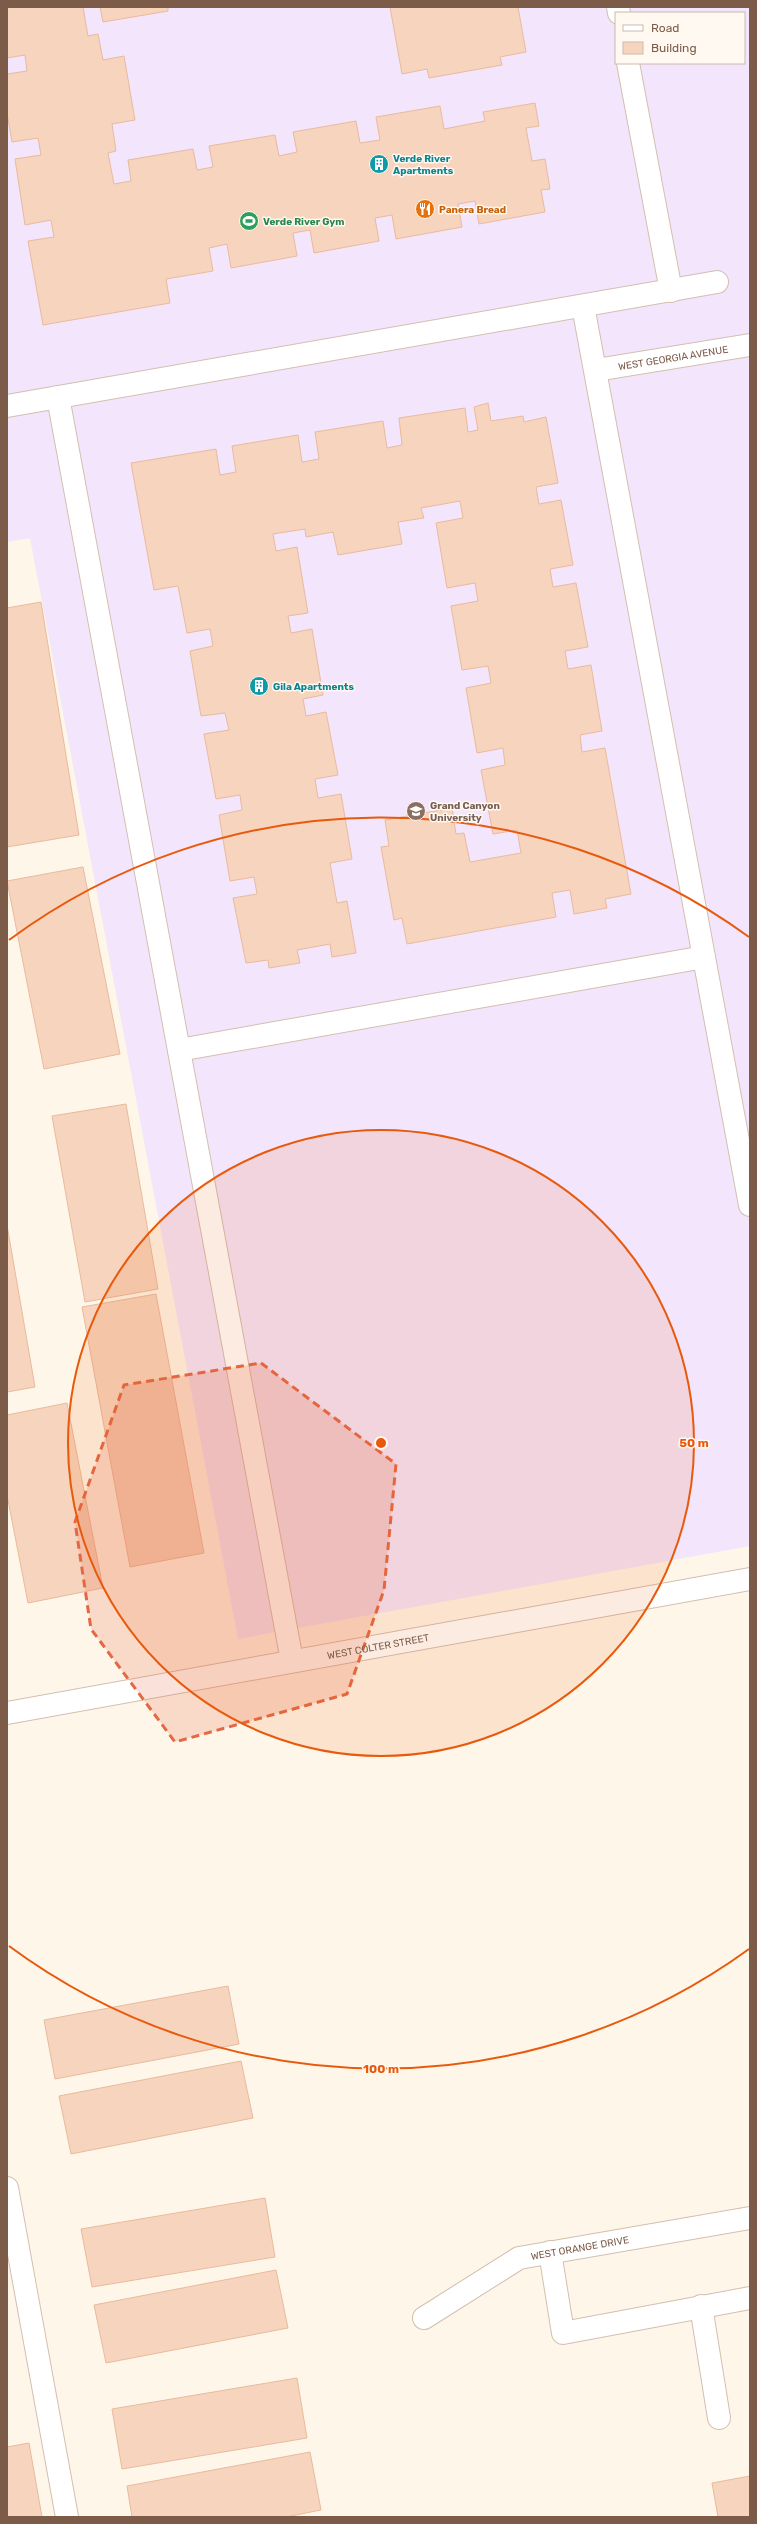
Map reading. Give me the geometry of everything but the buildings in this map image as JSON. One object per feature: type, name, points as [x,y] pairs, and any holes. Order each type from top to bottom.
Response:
[{"type":"street","points":[[628,64],[671,291]]},
{"type":"street","points":[[7,406],[718,282]]},
{"type":"street","points":[[584,306],[750,1205]]},
{"type":"street","name":"WEST GEORGIA AVENUE","points":[[596,370],[750,344]]},
{"type":"street","points":[[58,397],[292,1661]]},
{"type":"street","points":[[179,1050],[704,957]]},
{"type":"street","name":"WEST COLTER STREET","points":[[7,1713],[750,1579]]},
{"type":"street","points":[[7,2188],[67,2517]]},
{"type":"street","name":"WEST ORANGE DRIVE","points":[[424,2318],[519,2258],[750,2218]]},
{"type":"street","points":[[550,2252],[562,2333],[750,2298]]},
{"type":"street","points":[[701,2306],[719,2418]]},
{"type":"highlighted area","points":[[261,1363],[396,1464],[384,1590],[347,1694],[175,1742],[91,1629],[75,1522],[124,1385]]},
{"type":"shaded area","name":"Grand Canyon University","points":[[7,7],[750,7],[750,1546],[238,1639],[30,538],[7,542]]},
{"type":"place","name":"Verde River Apartments","points":[[379,164]]},
{"type":"place","name":"Panera Bread","points":[[425,209]]},
{"type":"place","name":"Verde River Gym","points":[[249,221]]},
{"type":"place","name":"Gila Apartments","points":[[259,686]]},
{"type":"place","name":"Grand Canyon University","points":[[416,811]]}]
